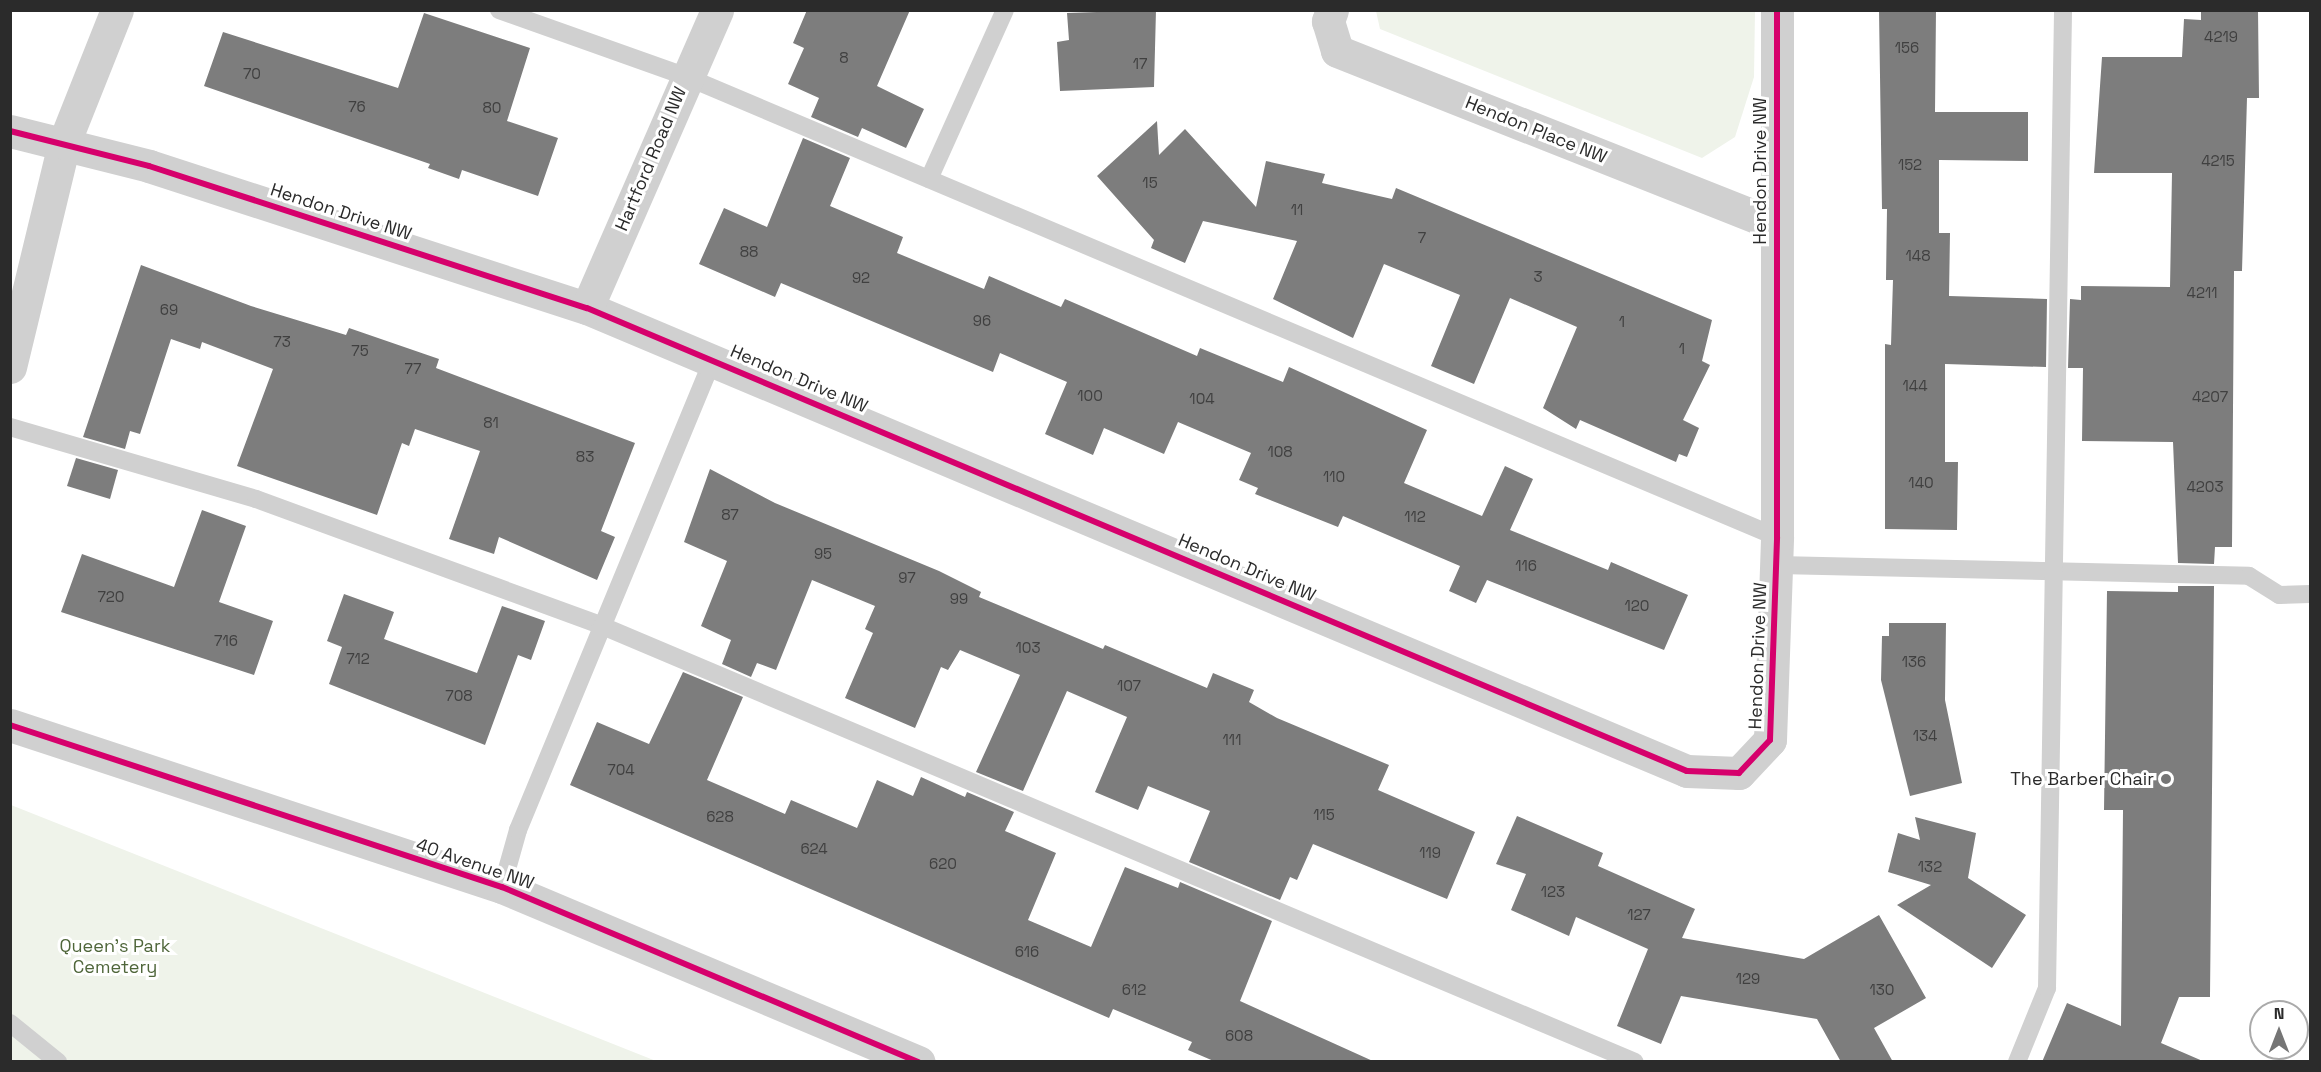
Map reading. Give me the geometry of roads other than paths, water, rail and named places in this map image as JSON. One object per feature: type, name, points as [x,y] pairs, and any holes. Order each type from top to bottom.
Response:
[{"type":"street","points":[[10,367],[64,143],[117,10]]},
{"type":"street","name":"Hartford Road NW","points":[[587,308],[717,10]]},
{"type":"street","name":"Hendon Place NW","points":[[1332,10],[1328,21],[1337,51],[1775,224]]},
{"type":"street","name":"Hendon Drive NW","points":[[10,131],[64,143],[587,308],[713,359],[1687,771],[1739,773],[1770,740],[1777,551],[1775,224],[1777,10]]},
{"type":"street","name":"40 Avenue NW","points":[[10,724],[502,887],[919,1062]]},
{"type":"lane","points":[[499,10],[687,77],[929,179],[1777,551],[2057,575],[2249,576],[2279,595],[2310,594]]},
{"type":"lane","points":[[929,179],[1005,10]]},
{"type":"lane","points":[[2017,1062],[2047,988],[2057,575],[2064,10]]},
{"type":"lane","points":[[502,887],[518,830],[600,625],[713,359]]},
{"type":"lane","points":[[10,427],[256,499],[600,625],[1635,1062]]},
{"type":"lane","points":[[10,1023],[58,1062]]},
{"type":"place","name":"The Barber Chair","points":[[2166,779]]},
{"type":"park label","name":"Queen's Park Cemetery","points":[[115,957]]}]
